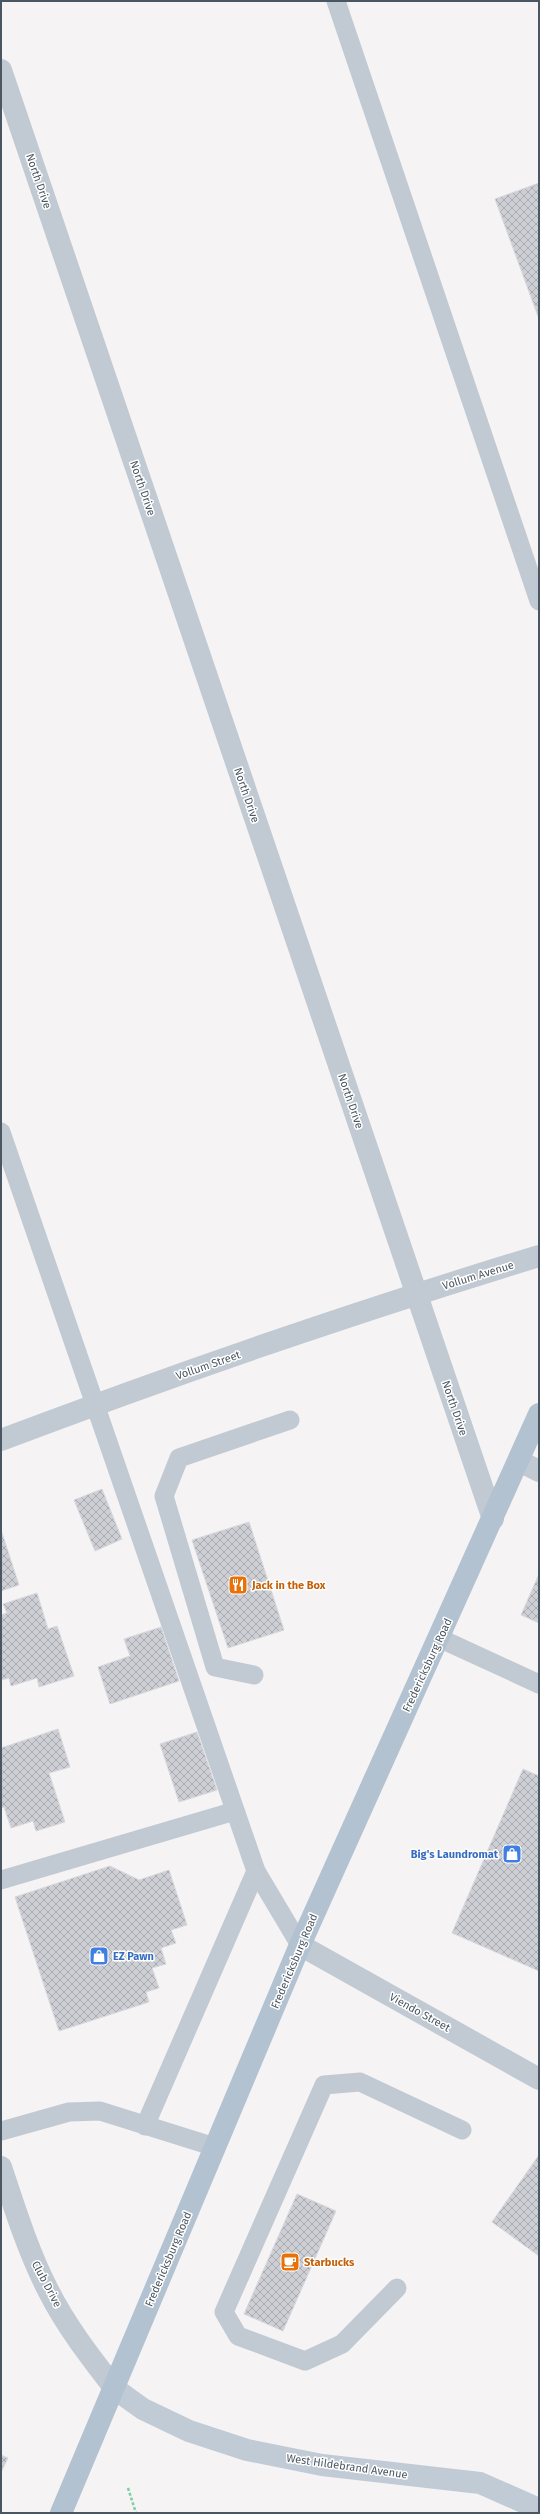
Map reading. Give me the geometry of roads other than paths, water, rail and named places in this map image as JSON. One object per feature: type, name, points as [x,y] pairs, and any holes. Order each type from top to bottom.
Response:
[{"type":"main road","name":"Fredericksburg Road","points":[[61,2513],[115,2390],[300,1945],[539,1414]]},
{"type":"main road","name":"West Hildebrand Avenue","points":[[115,2390],[143,2409],[189,2431],[248,2450],[322,2465],[480,2483],[539,2510]]},
{"type":"street","name":"North Drive","points":[[1,70],[493,1519]]},
{"type":"street","name":"Vollum Avenue","points":[[416,1293],[539,1256]]},
{"type":"street","name":"Vollum Street","points":[[1,1440],[416,1293]]},
{"type":"street","points":[[519,1461],[539,1471]]},
{"type":"street","name":"Viendo Street","points":[[300,1945],[539,2079]]},
{"type":"street","name":"Club Drive","points":[[1,2167],[30,2252],[48,2291],[82,2345],[115,2390]]},
{"type":"lane","points":[[336,1],[539,601]]},
{"type":"lane","points":[[1,1132],[94,1406],[256,1871],[300,1945]]},
{"type":"lane","points":[[254,1675],[216,1667],[164,1496],[180,1458],[290,1420]]},
{"type":"lane","points":[[439,1638],[539,1684]]},
{"type":"lane","points":[[1,1880],[235,1811]]},
{"type":"lane","points":[[145,2126],[256,1871]]},
{"type":"lane","points":[[397,2288],[342,2344],[305,2361],[238,2336],[224,2312],[324,2085],[360,2082],[462,2130]]},
{"type":"lane","points":[[1,2131],[70,2112],[100,2111],[215,2147]]},
{"type":"place","name":"Jack in the Box","points":[[238,1585]]},
{"type":"place","name":"Big's Laundromat","points":[[512,1854]]},
{"type":"place","name":"EZ Pawn","points":[[99,1956]]},
{"type":"place","name":"Starbucks","points":[[290,2262]]}]
